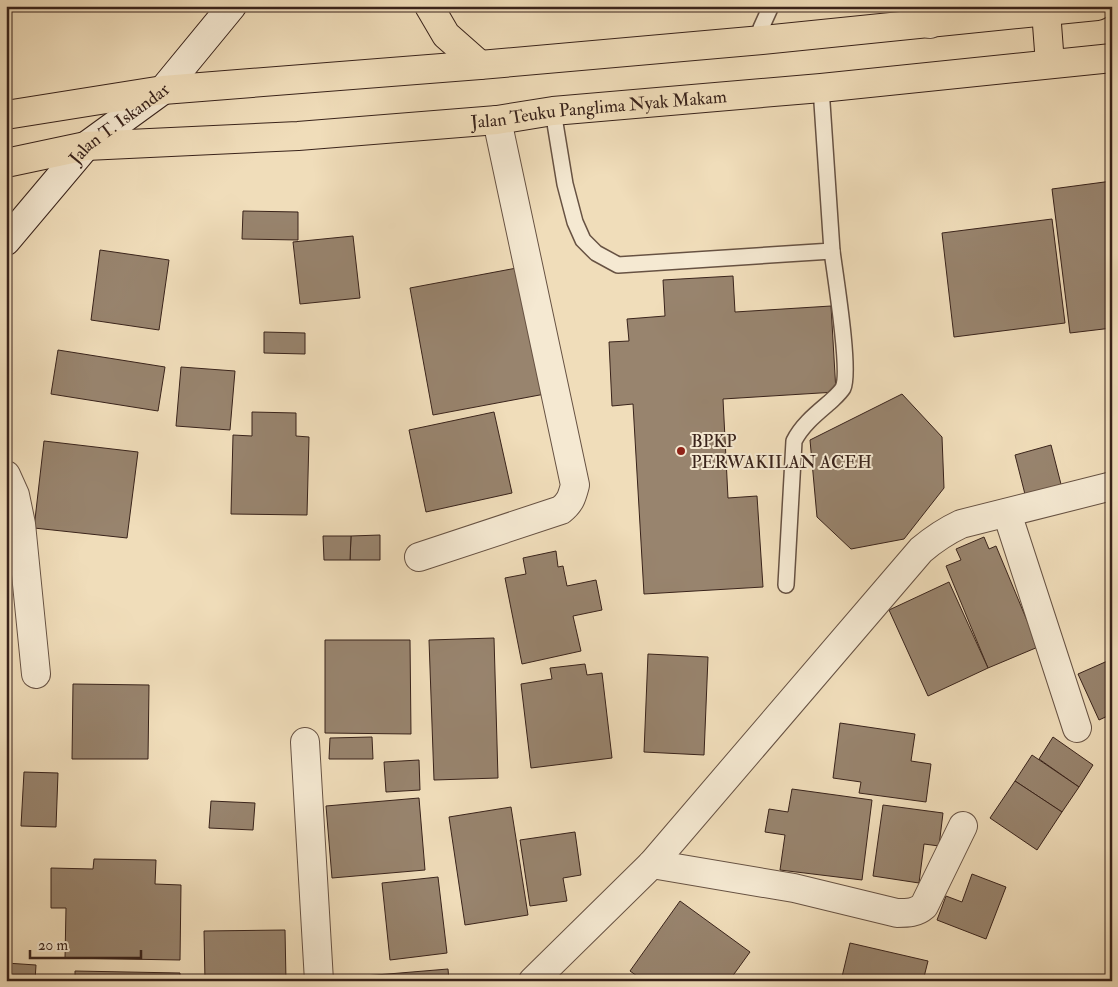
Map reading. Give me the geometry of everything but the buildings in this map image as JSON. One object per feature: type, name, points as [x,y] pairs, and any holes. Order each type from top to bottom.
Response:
[{"type":"main road","points":[[429,6],[446,35],[480,65]]},
{"type":"main road","points":[[6,115],[163,90],[762,40],[930,15],[1046,11],[1097,6]]},
{"type":"main road","points":[[1046,11],[1050,64]]},
{"type":"main road","name":"Jalan Teuku Panglima Nyak Makam","points":[[6,163],[86,146],[298,136],[497,120],[553,111],[821,88],[1112,58]]},
{"type":"street","name":"Jalan T. Iskandar","points":[[6,241],[86,146],[163,90],[232,6]]},
{"type":"street","points":[[419,556],[561,510],[572,499],[574,484],[497,120]]},
{"type":"street","points":[[6,475],[15,494],[21,524],[36,674]]},
{"type":"street","points":[[533,981],[652,864],[921,550],[946,531],[962,524],[1112,486]]},
{"type":"street","points":[[1007,513],[1078,728]]},
{"type":"street","points":[[305,742],[319,981]]},
{"type":"street","points":[[652,864],[794,888],[897,913],[907,913],[918,911],[924,906],[963,826]]},
{"type":"lane","points":[[762,40],[761,28],[771,6]]},
{"type":"lane","points":[[786,584],[794,441],[804,425],[842,388],[845,380],[844,351],[832,251],[821,88]]},
{"type":"lane","points":[[553,111],[565,184],[575,222],[583,240],[596,253],[618,266],[832,251]]},
{"type":"place","name":"BPKP PERWAKILAN ACEH","points":[[681,451]]}]
